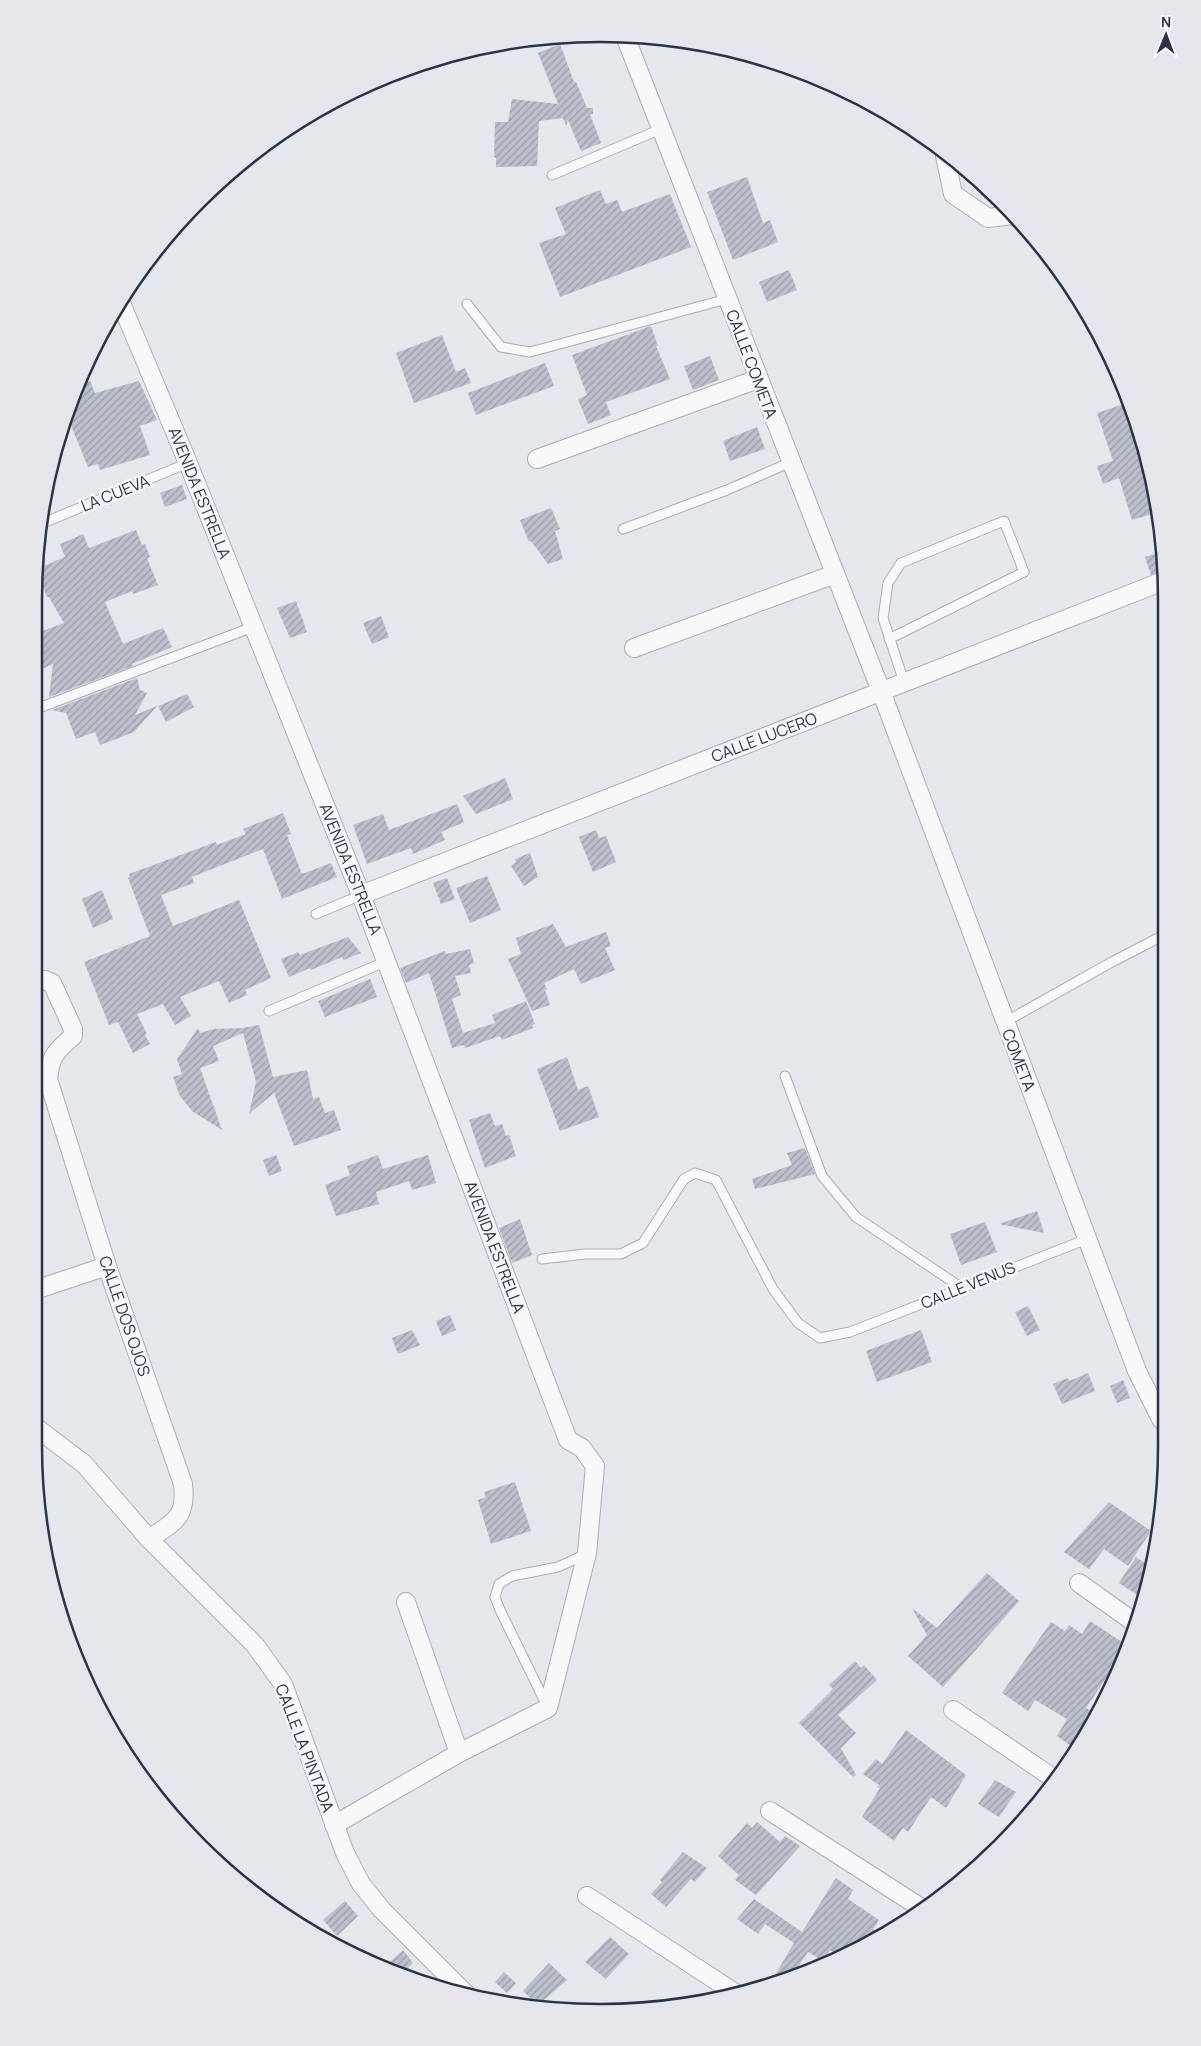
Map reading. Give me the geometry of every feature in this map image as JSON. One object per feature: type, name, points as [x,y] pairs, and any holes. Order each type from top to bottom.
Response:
[{"type":"street","name":"CALLE COMETA","points":[[628,44],[881,691]]},
{"type":"street","points":[[948,164],[953,194],[988,218],[1004,216]]},
{"type":"street","name":"AVENIDA ESTRELLA","points":[[124,310],[188,463],[361,895],[568,1440],[582,1448],[594,1466],[587,1553]]},
{"type":"street","points":[[537,459],[758,379]]},
{"type":"street","points":[[634,648],[835,574]]},
{"type":"street","name":"CALLE LUCERO","points":[[361,895],[1158,583]]},
{"type":"street","name":"COMETA","points":[[881,691],[1137,1371],[1158,1413]]},
{"type":"street","name":"CALLE DOS OJOS","points":[[42,981],[52,983],[73,1029],[73,1036],[54,1054],[50,1063],[48,1080],[107,1266],[183,1484],[185,1499],[182,1511],[174,1522],[149,1539]]},
{"type":"street","points":[[42,1288],[107,1266]]},
{"type":"street","name":"CALLE LA PINTADA","points":[[42,1432],[84,1464],[149,1539],[255,1645],[267,1660],[283,1684],[334,1825],[345,1853],[361,1884],[382,1910],[456,1984]]},
{"type":"street","points":[[334,1825],[459,1754],[548,1708],[587,1553]]},
{"type":"street","points":[[1079,1583],[1131,1620]]},
{"type":"street","points":[[406,1602],[459,1754]]},
{"type":"street","points":[[952,1710],[1050,1776]]},
{"type":"street","points":[[770,1811],[917,1905]]},
{"type":"street","points":[[587,1896],[728,1988]]},
{"type":"lane","points":[[552,175],[661,128]]},
{"type":"lane","points":[[467,304],[501,346],[530,352],[727,299]]},
{"type":"lane","points":[[623,529],[727,490],[791,462]]},
{"type":"lane","name":"LA CUEVA","points":[[48,521],[188,463]]},
{"type":"lane","points":[[889,639],[1024,572],[1004,521],[901,563],[888,583],[883,618],[889,639],[904,682]]},
{"type":"lane","points":[[42,708],[253,627]]},
{"type":"lane","points":[[316,914],[361,895]]},
{"type":"lane","points":[[1005,1022],[1158,938]]},
{"type":"lane","points":[[269,1012],[386,961]]},
{"type":"lane","points":[[785,1076],[822,1176],[856,1217],[962,1288]]},
{"type":"lane","name":"CALLE VENUS","points":[[542,1259],[585,1254],[620,1254],[643,1242],[684,1179],[695,1174],[716,1180],[773,1289],[798,1323],[820,1338],[850,1332],[1087,1238]]},
{"type":"lane","points":[[548,1708],[495,1597],[499,1584],[512,1576],[558,1567],[587,1553]]},
{"type":"building","points":[[560,44],[574,82],[576,82],[587,108],[593,108],[593,114],[590,114],[601,143],[581,151],[568,120],[566,126],[563,118],[539,121],[537,166],[496,167],[496,158],[494,157],[495,122],[508,122],[512,99],[558,104],[538,53]]},
{"type":"building","points":[[747,177],[763,223],[770,220],[778,242],[733,260],[707,192]]},
{"type":"building","points":[[600,190],[606,204],[617,200],[622,212],[670,194],[691,247],[560,297],[539,243],[566,234],[555,208]]},
{"type":"building","points":[[789,270],[797,290],[767,302],[759,282]]},
{"type":"building","points":[[651,326],[658,346],[656,346],[670,379],[606,402],[611,415],[588,424],[578,399],[587,395],[572,355]]},
{"type":"building","points":[[442,335],[456,372],[465,368],[471,383],[414,403],[396,353]]},
{"type":"building","points":[[710,356],[719,380],[693,390],[684,366]]},
{"type":"building","points":[[545,363],[554,386],[476,415],[468,393]]},
{"type":"building","points":[[90,381],[95,393],[139,381],[157,420],[140,426],[150,455],[100,470],[98,464],[88,467],[71,425],[87,382]]},
{"type":"building","points":[[1123,404],[1139,456],[1152,514],[1132,520],[1119,478],[1103,484],[1097,466],[1113,461],[1097,413]]},
{"type":"building","points":[[757,427],[765,449],[730,461],[723,441]]},
{"type":"building","points":[[182,485],[187,499],[165,507],[160,493]]},
{"type":"building","points":[[551,508],[560,529],[555,531],[563,559],[548,564],[531,541],[529,542],[520,520]]},
{"type":"building","points":[[136,530],[142,545],[145,544],[150,557],[147,558],[158,585],[133,594],[132,591],[105,602],[123,644],[163,628],[172,647],[132,664],[133,666],[49,697],[53,664],[42,669],[42,631],[64,623],[49,597],[47,597],[43,586],[44,566],[65,557],[60,544],[83,534],[89,548]]},
{"type":"building","points":[[1156,553],[1157,573],[1151,575],[1145,557]]},
{"type":"building","points":[[296,601],[307,632],[290,638],[277,608]]},
{"type":"building","points":[[381,616],[389,637],[372,644],[363,623]]},
{"type":"building","points":[[137,678],[140,690],[147,693],[135,715],[157,706],[134,732],[100,745],[95,732],[76,739],[66,713],[52,710]]},
{"type":"building","points":[[187,694],[194,707],[166,722],[158,706]]},
{"type":"building","points":[[505,778],[513,799],[476,814],[463,796]]},
{"type":"building","points":[[457,804],[464,822],[441,832],[445,840],[413,854],[411,848],[367,864],[353,825],[383,814],[389,830]]},
{"type":"building","points":[[283,813],[291,834],[287,835],[302,874],[331,863],[337,877],[282,899],[263,849],[192,877],[194,883],[161,895],[173,926],[239,900],[271,978],[245,990],[247,995],[229,1003],[219,981],[180,997],[191,1016],[175,1025],[163,1004],[137,1014],[150,1044],[133,1053],[118,1022],[109,1025],[84,962],[150,936],[128,878],[130,877],[129,874],[216,842],[217,845],[246,834],[243,829]]},
{"type":"building","points":[[596,830],[599,838],[606,836],[616,862],[593,872],[579,837]]},
{"type":"building","points":[[530,853],[538,877],[524,886],[511,866],[516,862],[515,859]]},
{"type":"building","points":[[487,876],[501,910],[470,923],[456,888]]},
{"type":"building","points":[[447,878],[455,899],[441,904],[433,883]]},
{"type":"building","points":[[102,890],[113,919],[93,928],[82,899]]},
{"type":"building","points":[[553,924],[566,947],[606,932],[611,946],[605,948],[615,970],[581,984],[574,969],[544,983],[550,1005],[532,1011],[508,959],[521,954],[516,938]]},
{"type":"building","points":[[348,937],[361,953],[343,960],[342,957],[289,977],[281,959],[298,952],[300,955]]},
{"type":"building","points":[[470,949],[474,963],[469,965],[471,973],[455,976],[461,995],[452,999],[463,1033],[495,1023],[492,1015],[526,1001],[535,1024],[532,1025],[533,1028],[502,1040],[500,1036],[465,1048],[464,1045],[452,1048],[429,973],[406,983],[400,968],[445,951],[446,954]]},
{"type":"building","points":[[370,979],[377,997],[325,1017],[318,1001]]},
{"type":"building","points":[[259,1025],[273,1077],[307,1070],[313,1099],[319,1097],[325,1113],[334,1110],[341,1130],[294,1146],[274,1093],[249,1114],[256,1082],[243,1033],[213,1046],[219,1061],[200,1068],[222,1130],[192,1111],[180,1096],[173,1077],[182,1074],[177,1059],[198,1028],[200,1033],[214,1029],[243,1028]]},
{"type":"building","points":[[567,1057],[578,1090],[588,1086],[599,1117],[560,1131],[537,1069]]},
{"type":"building","points":[[490,1113],[495,1126],[502,1124],[506,1136],[509,1135],[516,1156],[485,1168],[469,1120]]},
{"type":"building","points":[[805,1148],[815,1174],[755,1189],[752,1179],[792,1165],[787,1153]]},
{"type":"building","points":[[276,1155],[282,1171],[269,1176],[263,1160]]},
{"type":"building","points":[[378,1155],[383,1169],[428,1155],[436,1183],[412,1190],[409,1181],[376,1192],[379,1204],[336,1216],[325,1185],[350,1175],[347,1166]]},
{"type":"building","points":[[1037,1211],[1044,1233],[999,1224]]},
{"type":"building","points":[[520,1219],[532,1255],[512,1263],[499,1228]]},
{"type":"building","points":[[985,1222],[997,1252],[961,1265],[950,1234]]},
{"type":"building","points":[[1028,1306],[1040,1330],[1027,1336],[1015,1312]]},
{"type":"building","points":[[450,1315],[456,1330],[442,1336],[436,1321]]},
{"type":"building","points":[[412,1330],[420,1345],[398,1354],[392,1338]]},
{"type":"building","points":[[921,1330],[932,1362],[877,1382],[866,1351]]},
{"type":"building","points":[[1088,1373],[1095,1391],[1062,1404],[1053,1384],[1068,1378],[1069,1381]]},
{"type":"building","points":[[1123,1380],[1130,1398],[1117,1403],[1110,1386]]},
{"type":"building","points":[[515,1482],[531,1531],[491,1544],[478,1500],[486,1497],[484,1492]]},
{"type":"building","points":[[1109,1502],[1151,1531],[1128,1566],[1104,1549],[1089,1569],[1064,1552]]},
{"type":"building","points":[[1136,1557],[1146,1564],[1138,1595],[1119,1583]]},
{"type":"building","points":[[987,1573],[1019,1601],[943,1687],[908,1656],[927,1635],[912,1608],[937,1628]]},
{"type":"building","points":[[1090,1621],[1122,1642],[1107,1679],[1086,1708],[1091,1711],[1071,1746],[1057,1736],[1067,1719],[1035,1700],[1028,1711],[1002,1693],[1051,1622],[1065,1631],[1069,1625],[1082,1634]]},
{"type":"building","points":[[855,1661],[861,1668],[864,1665],[877,1680],[838,1715],[856,1733],[841,1748],[856,1775],[853,1777],[799,1723],[833,1689],[829,1685]]},
{"type":"building","points":[[906,1730],[966,1775],[946,1808],[931,1797],[908,1832],[903,1828],[894,1841],[862,1817],[880,1788],[877,1787],[879,1785],[863,1774],[876,1759],[882,1764]]},
{"type":"building","points":[[995,1780],[1016,1792],[999,1817],[978,1804]]},
{"type":"building","points":[[757,1822],[780,1842],[785,1836],[800,1846],[756,1895],[735,1880],[739,1875],[718,1856],[747,1823],[752,1828]]},
{"type":"building","points":[[683,1852],[707,1868],[695,1882],[691,1879],[666,1907],[651,1894]]},
{"type":"building","points":[[836,1878],[853,1890],[848,1899],[879,1920],[873,1929],[875,1931],[833,1952],[830,1950],[827,1955],[819,1959],[808,1952],[798,1967],[775,1976],[794,1943],[765,1924],[758,1934],[737,1919],[754,1899],[802,1932]]},
{"type":"building","points":[[345,1901],[358,1916],[337,1936],[323,1920]]},
{"type":"building","points":[[610,1937],[629,1954],[606,1979],[585,1962]]},
{"type":"building","points":[[403,1950],[413,1963],[407,1969],[390,1962]]},
{"type":"building","points":[[549,1963],[567,1980],[543,2000],[532,1999],[523,1991]]},
{"type":"building","points":[[504,1972],[516,1983],[507,1993],[495,1982]]}]
